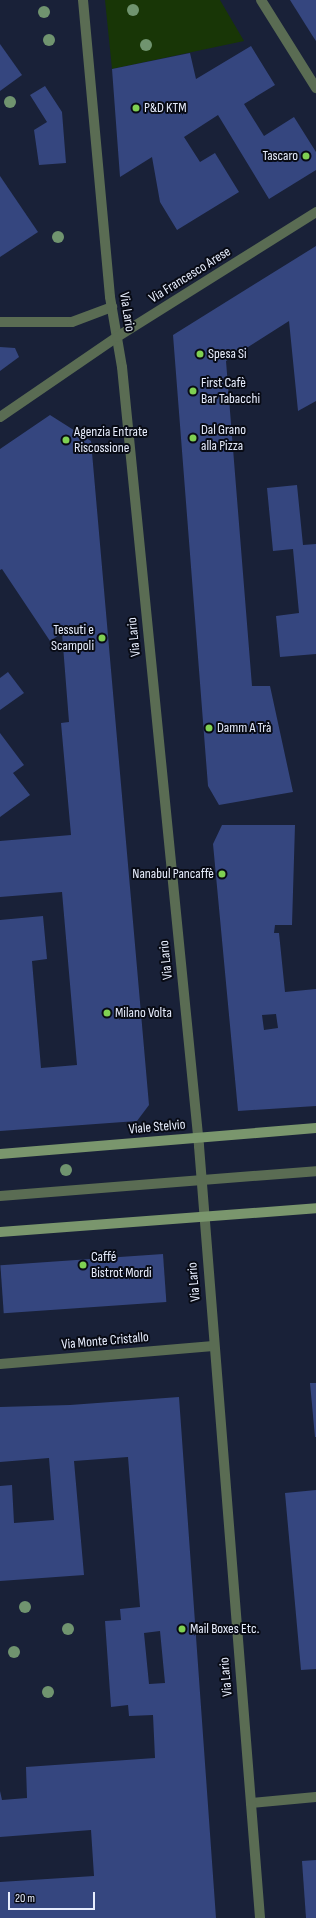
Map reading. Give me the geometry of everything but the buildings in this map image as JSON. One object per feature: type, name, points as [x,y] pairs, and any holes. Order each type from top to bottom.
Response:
[{"type":"main road","name":"Viale Stelvio","points":[[0,1154],[316,1128]]},
{"type":"main road","points":[[0,1232],[316,1208]]},
{"type":"street","name":"Via Lario","points":[[83,0],[112,307],[117,337],[198,1138],[202,1217],[260,1918]]},
{"type":"street","points":[[261,0],[316,88]]},
{"type":"street","name":"Via Francesco Arese","points":[[0,416],[117,337],[316,212]]},
{"type":"street","points":[[0,322],[72,322],[112,307]]},
{"type":"street","points":[[0,1196],[200,1182],[316,1171]]},
{"type":"street","name":"Via Monte Cristallo","points":[[0,1364],[213,1346]]},
{"type":"street","points":[[251,1802],[316,1797]]},
{"type":"green space","points":[[105,0],[220,0],[244,41],[112,69]]},
{"type":"place","name":"P&D KTM","points":[[136,108]]},
{"type":"place","name":"Tascaro","points":[[306,156]]},
{"type":"place","name":"Spesa Si","points":[[200,354]]},
{"type":"place","name":"First Cafè Bar Tabacchi","points":[[193,391]]},
{"type":"place","name":"Dal Grano alla Pizza","points":[[193,438]]},
{"type":"place","name":"Agenzia Entrate Riscossione","points":[[66,440]]},
{"type":"place","name":"Tessuti e Scampoli","points":[[102,638]]},
{"type":"place","name":"Damm A Trà","points":[[209,728]]},
{"type":"place","name":"Nanabul Pancaffè","points":[[222,874]]},
{"type":"place","name":"Milano Volta","points":[[107,1013]]},
{"type":"place","name":"Caffé Bistrot Mordi","points":[[83,1265]]},
{"type":"place","name":"Mail Boxes Etc.","points":[[182,1629]]}]
